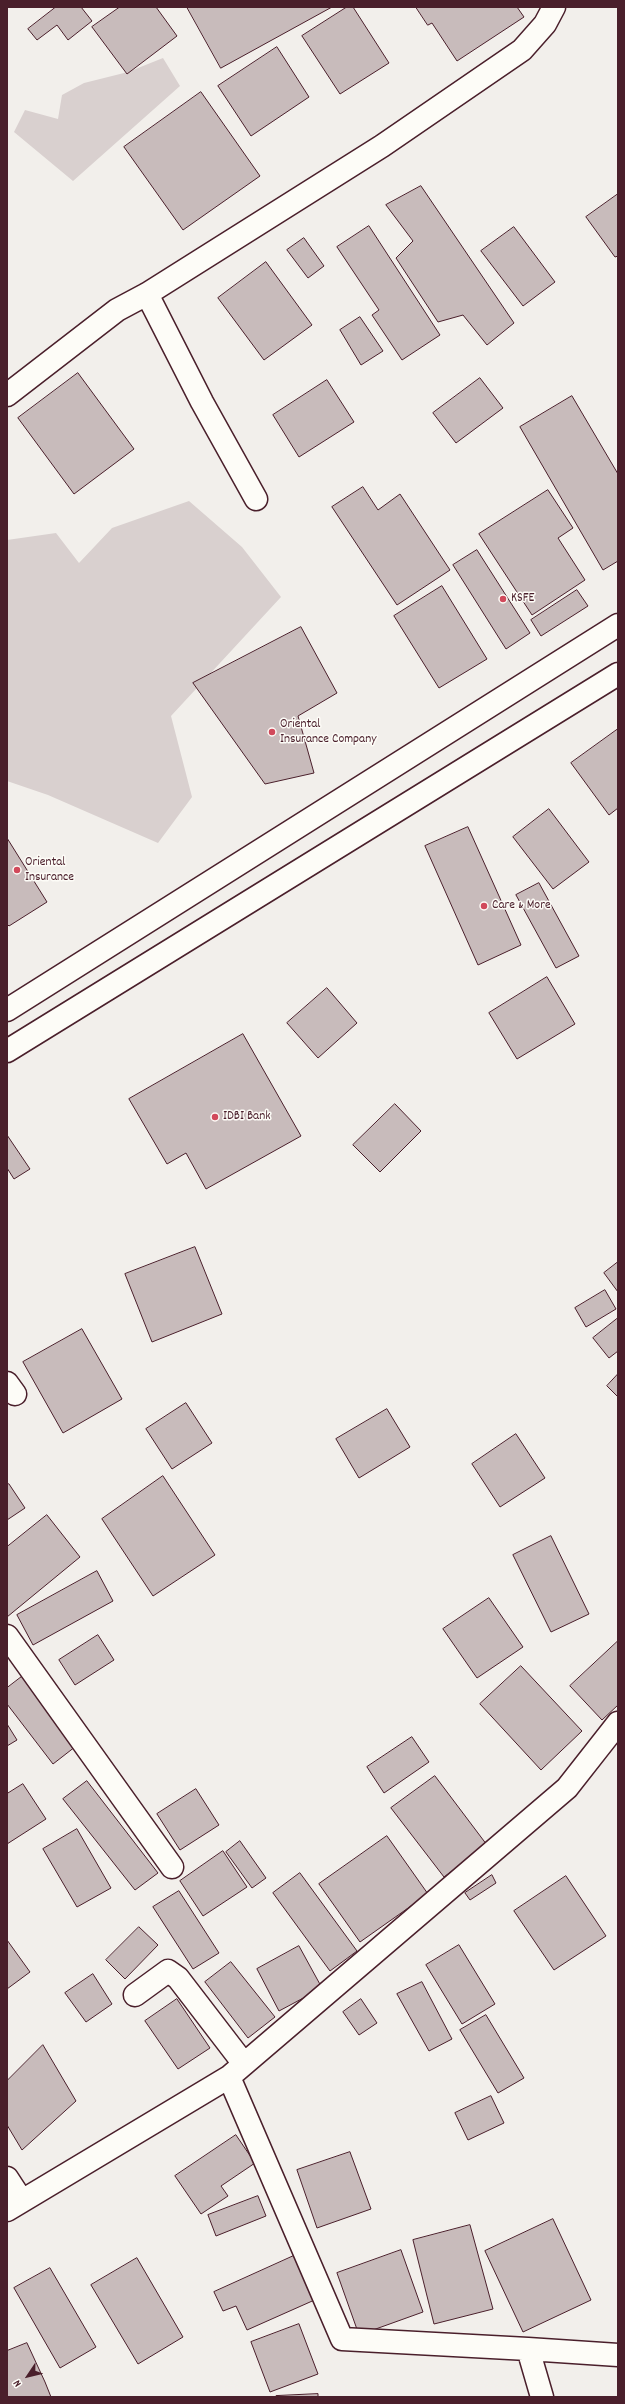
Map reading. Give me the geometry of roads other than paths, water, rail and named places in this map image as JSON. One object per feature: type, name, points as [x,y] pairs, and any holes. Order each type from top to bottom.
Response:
[{"type":"street","points":[[7,395],[117,310],[147,294],[382,146],[522,50],[545,24],[554,7]]},
{"type":"street","points":[[147,294],[202,402],[256,498]]},
{"type":"street","points":[[7,1010],[618,625]]},
{"type":"street","points":[[7,1051],[618,674]]},
{"type":"street","points":[[7,1636],[172,1867]]},
{"type":"street","points":[[7,2178],[14,2206],[236,2071],[567,1788],[618,1723]]},
{"type":"street","points":[[135,1995],[168,1970],[178,1978],[236,2071],[342,2339],[618,2355]]},
{"type":"street","points":[[528,2349],[542,2397]]},
{"type":"place","name":"KSFE","points":[[503,599]]},
{"type":"place","name":"Oriental Insurance Company","points":[[272,732]]},
{"type":"place","name":"Oriental Insurance","points":[[17,870]]},
{"type":"place","name":"Care & More","points":[[484,906]]},
{"type":"place","name":"IDBI Bank","points":[[215,1117]]}]
